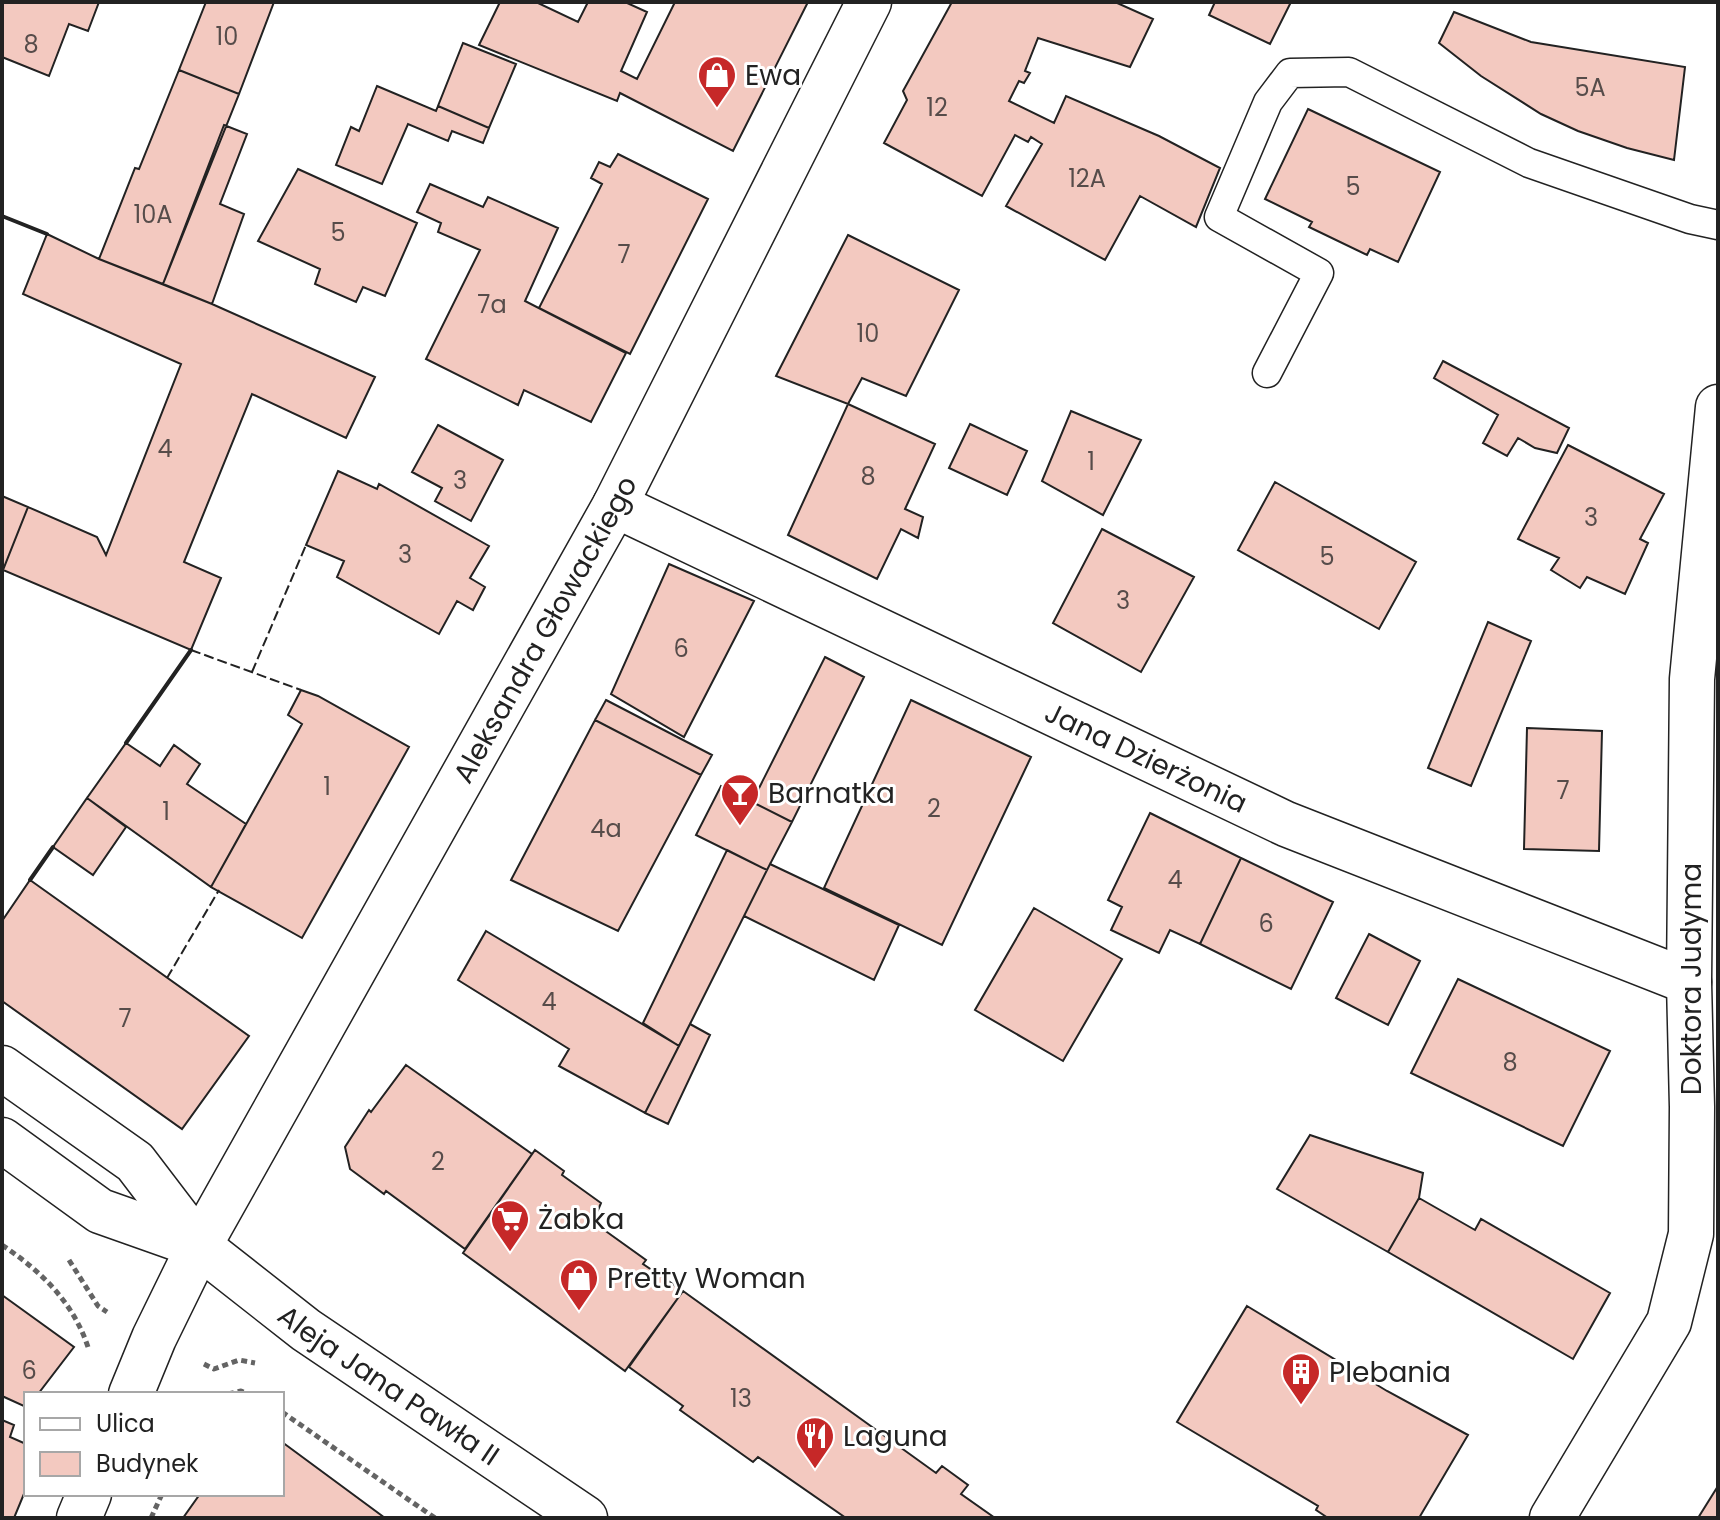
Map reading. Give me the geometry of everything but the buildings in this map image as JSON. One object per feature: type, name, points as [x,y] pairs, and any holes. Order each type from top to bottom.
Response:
[{"type":"street","name":"Aleksandra Głowackiego","points":[[133,1388],[199,1246],[615,505],[869,2]]},
{"type":"street","name":"Doktora Judyma","points":[[1552,1518],[1669,1322],[1705,1235],[1692,1107],[1689,982],[1692,679],[1718,407]]},
{"type":"street","name":"Jana Dzierżonia","points":[[615,505],[1286,824],[1689,982]]},
{"type":"street","name":"Aleja Jana Pawła II","points":[[2,1068],[135,1162],[199,1246],[306,1330],[581,1517]]},
{"type":"street","name":"Aleja Jana Pawła II","points":[[2,1140],[100,1211],[199,1246]]},
{"type":"street","points":[[79,1518],[88,1496]]},
{"type":"lane","points":[[1267,373],[1319,273],[1219,217],[1268,102],[1290,73],[1349,72],[1529,163],[1690,219],[1718,225]]},
{"type":"path","points":[[2,1245],[26,1261],[57,1290],[81,1326],[93,1364],[133,1388]]},
{"type":"path","points":[[154,1338],[214,1369],[239,1360],[262,1364]]},
{"type":"path","points":[[284,1413],[435,1518]]},
{"type":"path","points":[[151,1518],[161,1496]]},
{"type":"fence","points":[[252,672],[306,545]]},
{"type":"fence","points":[[191,650],[301,690]]},
{"type":"fence","points":[[167,978],[219,890]]},
{"type":"wall","points":[[2,216],[47,234]]},
{"type":"wall","points":[[126,743],[191,650]]},
{"type":"wall","points":[[30,880],[53,847]]},
{"type":"place","name":"Ewa","points":[[717,109]]},
{"type":"place","name":"Barnatka","points":[[740,827]]},
{"type":"place","name":"Żabka","points":[[510,1253]]},
{"type":"place","name":"Pretty Woman","points":[[579,1312]]},
{"type":"place","name":"Plebania","points":[[1301,1406]]},
{"type":"place","name":"Laguna","points":[[815,1470]]}]
